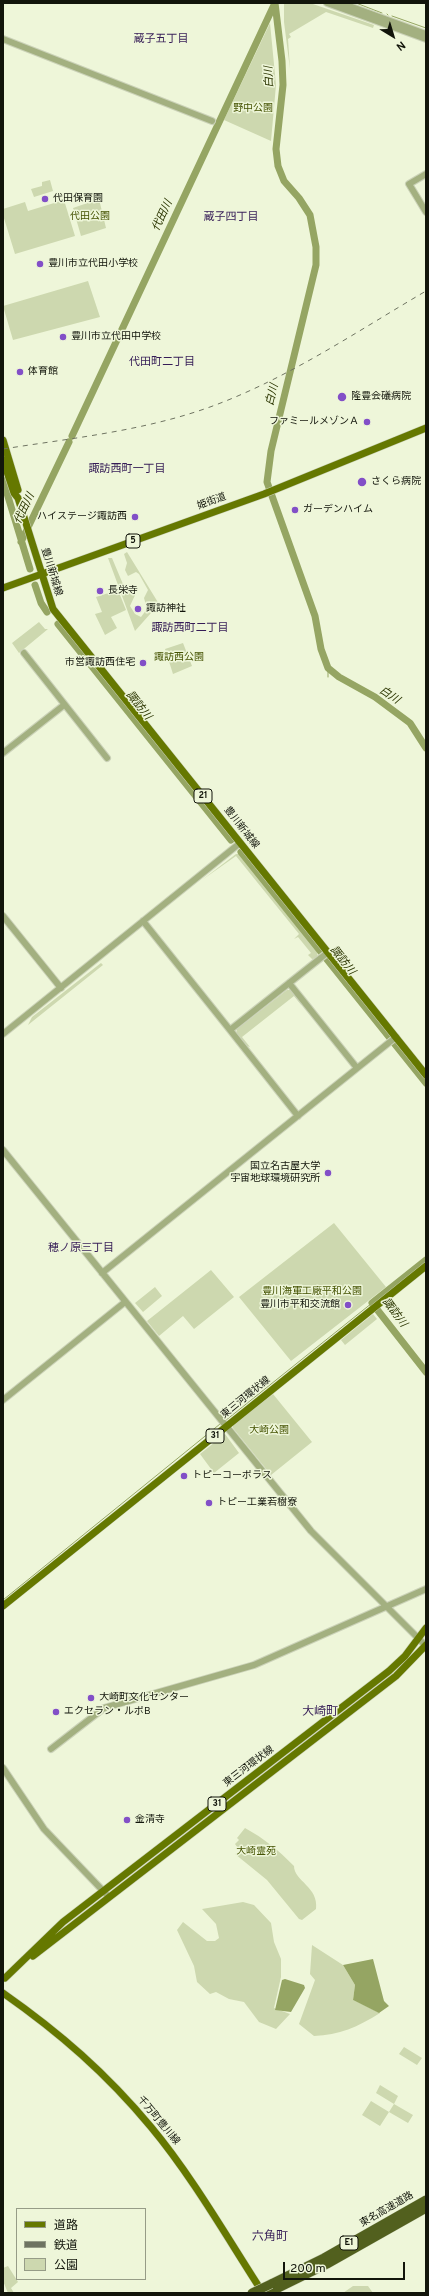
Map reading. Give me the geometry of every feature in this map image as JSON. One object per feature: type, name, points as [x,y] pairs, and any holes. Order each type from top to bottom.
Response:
[{"type":"highway","name":"東名高速道路","points":[[271,2289],[426,2200]]},
{"type":"highway","name":"東名高速道路","points":[[252,2293],[271,2289],[354,2249],[426,2208]]},
{"type":"main road","name":"姫街道","points":[[3,588],[264,494],[426,428]]},
{"type":"main road","name":"豊川新城線","points":[[3,440],[18,492],[18,498],[41,575],[48,597],[57,615],[240,843],[325,955],[393,1040],[426,1075]]},
{"type":"main road","name":"豊川新城線","points":[[3,460],[14,493],[18,498]]},
{"type":"main road","name":"東三河環状線","points":[[3,1606],[426,1266]]},
{"type":"main road","name":"東三河環状線","points":[[106,1893],[379,1679],[405,1656],[426,1628]]},
{"type":"main road","name":"東三河環状線","points":[[4,1978],[54,1929],[106,1893],[396,1676],[426,1646]]},
{"type":"main road","name":"千万町豊川線","points":[[3,1993],[48,2025],[76,2049],[107,2078],[151,2128],[171,2153],[263,2293]]},
{"type":"street","points":[[327,3],[426,39]]},
{"type":"street","points":[[341,3],[426,34]]},
{"type":"street","points":[[345,3],[384,15]]},
{"type":"street","points":[[3,40],[212,121]]},
{"type":"street","points":[[426,174],[409,184],[426,212]]},
{"type":"street","points":[[24,653],[107,758]]},
{"type":"street","points":[[4,750],[64,705]]},
{"type":"street","points":[[3,1034],[240,843]]},
{"type":"street","points":[[3,916],[61,988]]},
{"type":"street","points":[[143,921],[298,1116]]},
{"type":"street","points":[[230,1030],[325,955]]},
{"type":"street","points":[[289,983],[357,1068]]},
{"type":"street","points":[[102,1273],[393,1040]]},
{"type":"street","points":[[3,1150],[226,1428],[311,1531],[426,1646]]},
{"type":"street","points":[[3,1400],[125,1302]]},
{"type":"street","points":[[51,1749],[104,1708],[254,1665],[426,1589]]},
{"type":"street","points":[[3,1768],[44,1829],[106,1893]]},
{"type":"green space","points":[[284,3],[310,3],[374,25],[373,28],[326,12],[289,34],[291,37],[288,39],[290,69],[284,22]]},
{"type":"green space","name":"野中公園","points":[[270,23],[276,85],[271,141],[224,120]]},
{"type":"green space","points":[[50,180],[53,191],[34,197],[31,189],[42,186],[42,182]]},
{"type":"green space","name":"代田公園","points":[[99,199],[106,228],[81,236],[73,208]]},
{"type":"green space","points":[[64,200],[75,236],[15,254],[3,215],[3,209],[25,202],[28,211]]},
{"type":"green space","points":[[88,281],[100,317],[13,340],[3,306]]},
{"type":"green space","points":[[127,552],[159,604],[135,631],[108,558],[112,558],[125,589],[130,588],[136,593],[130,606],[135,614],[141,617],[147,609],[144,598],[148,590],[139,574],[136,572],[128,576],[125,570],[127,563],[124,554]]},
{"type":"green space","points":[[118,590],[126,610],[111,617],[117,628],[105,635],[95,614],[102,612],[96,597]]},
{"type":"green space","points":[[39,622],[45,629],[48,629],[19,653],[12,643]]},
{"type":"green space","name":"諏訪西公園","points":[[183,643],[192,666],[173,674],[165,649]]},
{"type":"green space","points":[[236,854],[240,854],[318,950],[317,958],[312,959],[308,955],[311,953],[298,937],[294,939],[299,934],[236,856],[202,880]]},
{"type":"green space","points":[[101,963],[103,965],[28,1025],[32,1017]]},
{"type":"green space","points":[[287,990],[292,990],[302,1006],[294,996],[242,1037],[250,1047],[247,1046],[236,1034],[237,1029]]},
{"type":"green space","name":"豊川海軍工廠平和公園","points":[[334,1223],[386,1287],[291,1361],[239,1297]]},
{"type":"green space","points":[[211,1270],[234,1297],[194,1329],[183,1316],[159,1336],[147,1321]]},
{"type":"green space","points":[[155,1287],[162,1296],[143,1312],[135,1303]]},
{"type":"green space","points":[[373,1314],[377,1319],[345,1345],[341,1340]]},
{"type":"green space","name":"大崎公園","points":[[273,1394],[312,1442],[271,1475],[233,1428],[233,1424]]},
{"type":"green space","points":[[225,1434],[239,1453],[214,1473],[200,1454]]},
{"type":"green space","name":"大崎霊苑","points":[[245,1828],[265,1841],[288,1860],[294,1866],[298,1876],[314,1895],[316,1909],[302,1920],[299,1919],[267,1880],[235,1854],[240,1851],[235,1844],[239,1840],[237,1838]]},
{"type":"green space","points":[[243,1902],[254,1905],[271,1923],[274,1942],[281,1959],[281,1977],[274,2008],[290,2014],[276,2029],[259,2022],[244,2002],[229,1999],[216,1992],[210,1994],[197,1982],[194,1966],[177,1930],[183,1922],[207,1941],[215,1941],[219,1938],[216,1924],[202,1909]]},
{"type":"green space","points":[[312,1945],[343,1965],[355,1985],[353,2000],[380,2013],[348,2029],[332,2034],[314,2036],[299,2024],[315,1980],[310,1974]]},
{"type":"green space","points":[[404,2047],[422,2058],[417,2065],[399,2054]]},
{"type":"green space","points":[[380,2085],[398,2096],[394,2104],[376,2093]]},
{"type":"green space","points":[[371,2101],[389,2112],[380,2126],[362,2115]]},
{"type":"green space","points":[[394,2104],[413,2115],[408,2123],[389,2112]]},
{"type":"green space","points":[[8,2266],[18,2282],[11,2288],[14,2293],[8,2293],[3,2281],[3,2268]]},
{"type":"green space","points":[[353,2286],[368,2286],[373,2293],[343,2293]]},
{"type":"shaded area","points":[[373,1959],[384,2001],[389,2006],[379,2013],[353,2000],[355,1985],[343,1965]]},
{"type":"shaded area","points":[[285,1979],[304,1985],[305,1988],[291,2012],[275,2010],[282,1980]]},
{"type":"waterway","name":"白川","points":[[275,3],[282,61],[283,85],[276,149],[278,166],[284,181],[299,198],[310,215],[316,247],[316,265],[271,451],[267,482],[315,616],[321,649],[328,668],[339,677],[375,697],[410,723],[426,748]]},
{"type":"waterway","points":[[356,3],[382,13]]},
{"type":"waterway","name":"代田川","points":[[72,436],[274,5]]},
{"type":"waterway","points":[[392,16],[426,28]]},
{"type":"waterway","name":"代田川","points":[[21,542],[69,442]]},
{"type":"waterway","name":"諏訪川","points":[[3,480],[30,569]]},
{"type":"waterway","name":"諏訪川","points":[[35,585],[41,603],[47,612]]},
{"type":"waterway","name":"諏訪川","points":[[58,624],[231,840]]},
{"type":"waterway","name":"白川","points":[[328,668],[328,677]]},
{"type":"waterway","name":"諏訪川","points":[[241,852],[426,1083]]},
{"type":"waterway","name":"諏訪川","points":[[426,1260],[372,1303],[426,1372]]},
{"type":"waterway","points":[[225,1421],[372,1303]]},
{"type":"waterway","points":[[3,1600],[220,1424]]},
{"type":"railway","points":[[3,449],[134,428],[210,407],[239,396],[294,369],[426,291]]},
{"type":"place","name":"代田保育園","points":[[45,199]]},
{"type":"place","name":"豊川市立代田小学校","points":[[40,264]]},
{"type":"place","name":"豊川市立代田中学校","points":[[63,337]]},
{"type":"place","name":"体育館","points":[[20,372]]},
{"type":"place","name":"隆豊会礒病院","points":[[342,397]]},
{"type":"place","name":"ファミールメゾンＡ","points":[[367,422]]},
{"type":"place","name":"さくら病院","points":[[362,482]]},
{"type":"place","name":"ガーデンハイム","points":[[295,510]]},
{"type":"place","name":"ハイステージ諏訪西","points":[[135,517]]},
{"type":"place","name":"長栄寺","points":[[100,591]]},
{"type":"place","name":"諏訪神社","points":[[138,609]]},
{"type":"place","name":"市営諏訪西住宅","points":[[143,663]]},
{"type":"place","name":"国立名古屋大学 宇宙地球環境研究所","points":[[328,1173]]},
{"type":"place","name":"豊川市平和交流館","points":[[348,1305]]},
{"type":"place","name":"トピーコーポラス","points":[[184,1476]]},
{"type":"place","name":"トピー工業若樹寮","points":[[209,1503]]},
{"type":"place","name":"大崎町文化センター","points":[[91,1698]]},
{"type":"place","name":"エクセラン・ルポB","points":[[56,1712]]},
{"type":"place","name":"金清寺","points":[[127,1820]]},
{"type":"district","name":"蔵子五丁目","points":[[161,40]]},
{"type":"district","name":"蔵子四丁目","points":[[231,218]]},
{"type":"district","name":"代田町二丁目","points":[[162,363]]},
{"type":"district","name":"諏訪西町一丁目","points":[[127,470]]},
{"type":"district","name":"諏訪西町二丁目","points":[[190,629]]},
{"type":"district","name":"穂ノ原三丁目","points":[[81,1249]]},
{"type":"district","name":"大崎町","points":[[320,1713]]},
{"type":"district","name":"六角町","points":[[270,2238]]}]
